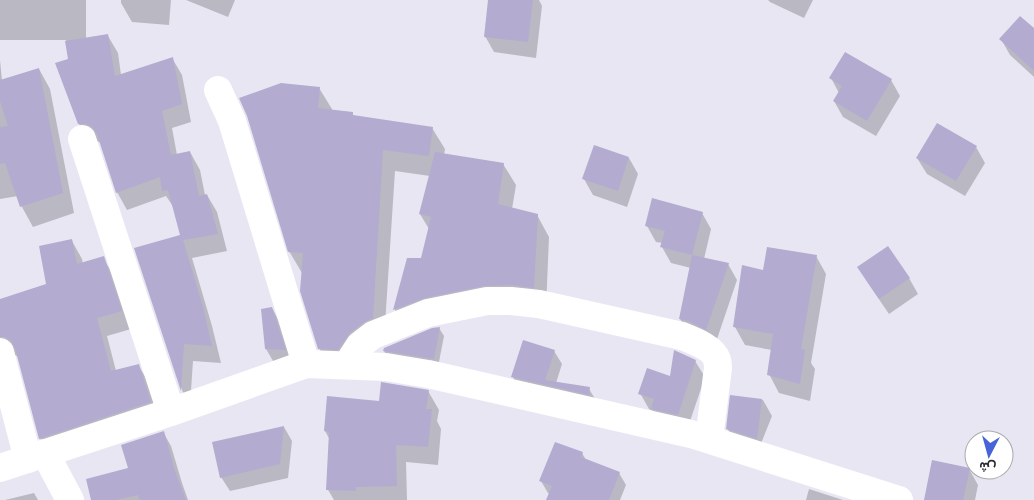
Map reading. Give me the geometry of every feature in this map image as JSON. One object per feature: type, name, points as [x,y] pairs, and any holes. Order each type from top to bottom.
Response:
[{"type":"street","points":[[218,90],[232,121],[306,364]]},
{"type":"street","points":[[82,138],[170,412]]},
{"type":"street","points":[[347,365],[360,345],[373,335],[428,313],[487,301],[539,304],[682,336],[708,349],[714,354],[718,368],[709,439]]},
{"type":"street","points":[[0,352],[37,456],[70,500]]},
{"type":"street","points":[[0,468],[170,412],[306,364],[347,365],[386,367],[428,374],[681,431],[899,500]]},
{"type":"building","points":[[488,0],[533,0],[528,42],[484,37]]},
{"type":"building","points":[[1020,16],[1034,28],[1034,71],[999,39]]},
{"type":"building","points":[[108,34],[115,76],[173,57],[182,104],[162,111],[171,155],[190,151],[199,196],[207,194],[218,234],[183,240],[203,307],[212,346],[184,344],[181,391],[134,248],[180,235],[168,190],[162,191],[160,177],[116,193],[97,134],[92,127],[86,124],[78,124],[55,63],[68,59],[65,41]]},
{"type":"building","points":[[845,52],[892,79],[867,121],[833,101],[842,86],[829,78]]},
{"type":"building","points":[[39,68],[63,193],[20,207],[5,163],[0,164],[0,127],[8,126],[0,101],[0,80]]},
{"type":"building","points":[[281,83],[320,87],[318,108],[353,112],[353,115],[433,127],[429,156],[383,150],[373,318],[350,333],[338,350],[318,349],[300,291],[303,253],[288,252],[247,116],[239,98]]},
{"type":"building","points":[[937,123],[977,146],[956,181],[916,158]]},
{"type":"building","points":[[594,145],[629,157],[618,191],[582,179]]},
{"type":"building","points":[[435,152],[504,163],[498,204],[538,214],[534,288],[511,285],[484,286],[425,298],[393,310],[407,258],[421,258],[431,217],[419,214]]},
{"type":"building","points":[[652,198],[703,212],[692,255],[660,247],[665,231],[645,226]]},
{"type":"building","points":[[72,239],[77,264],[104,256],[122,311],[97,318],[111,371],[139,364],[151,402],[39,439],[15,348],[11,341],[5,337],[0,337],[0,299],[46,284],[39,246]]},
{"type":"building","points":[[888,246],[910,278],[879,299],[857,267]]},
{"type":"building","points":[[767,247],[817,255],[801,349],[805,350],[800,384],[767,375],[773,334],[733,327],[742,265],[763,270]]},
{"type":"building","points":[[692,255],[729,263],[706,330],[688,321],[679,319]]},
{"type":"building","points":[[272,307],[286,350],[265,349],[261,309]]},
{"type":"building","points":[[440,327],[434,359],[383,351],[384,348],[432,328]]},
{"type":"building","points":[[523,340],[555,350],[545,380],[590,387],[589,395],[511,377]]},
{"type":"building","points":[[674,350],[696,360],[678,415],[651,409],[654,399],[638,394],[647,368],[670,376]]},
{"type":"building","points":[[381,382],[429,390],[426,409],[432,409],[428,447],[396,445],[397,486],[356,487],[356,491],[326,490],[329,432],[324,431],[327,396],[379,401]]},
{"type":"building","points":[[730,395],[762,399],[757,439],[726,429]]},
{"type":"building","points":[[284,426],[280,464],[220,478],[212,442]]},
{"type":"building","points":[[164,431],[174,468],[186,500],[140,500],[138,495],[116,500],[91,500],[86,479],[128,468],[121,445]]},
{"type":"building","points":[[555,442],[583,452],[581,457],[620,472],[609,500],[546,500],[552,486],[539,481]]},
{"type":"building","points":[[932,460],[964,467],[964,480],[967,480],[963,500],[924,500]]}]
